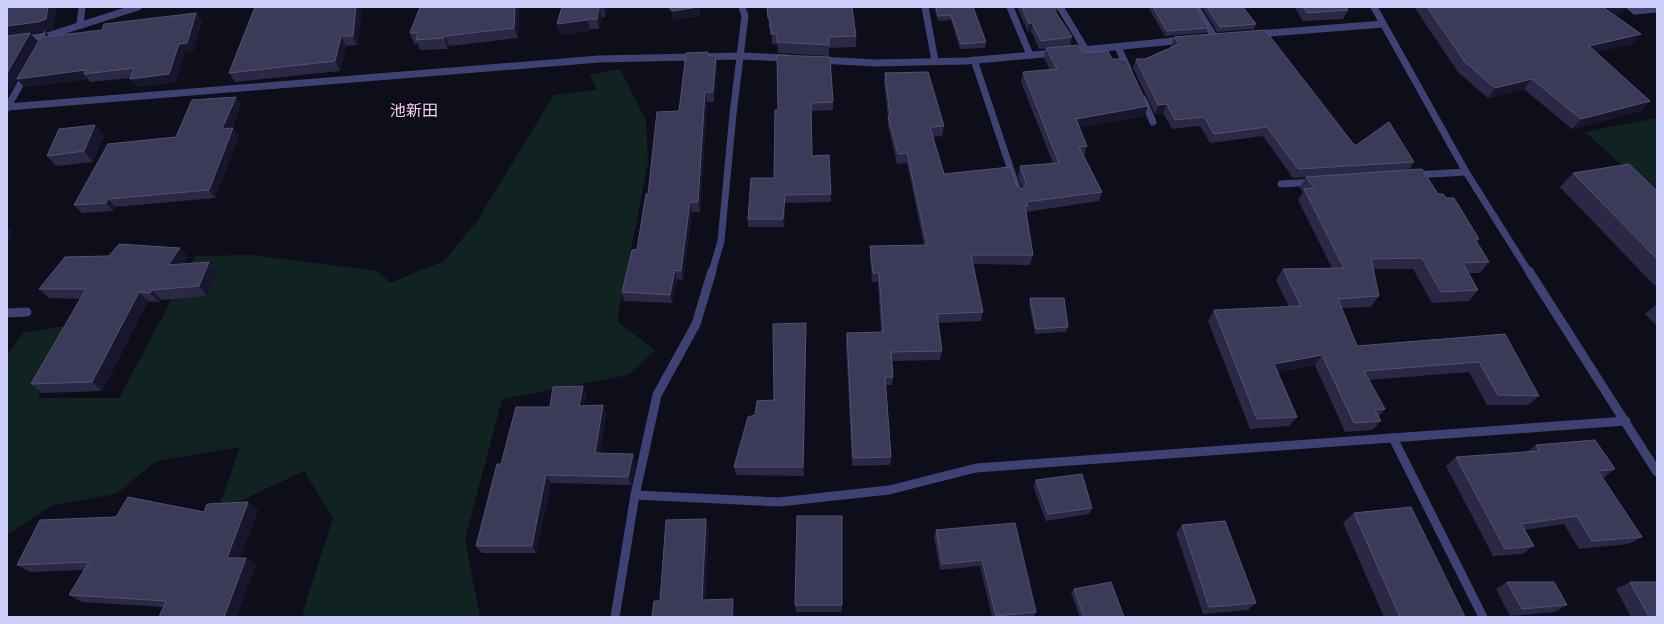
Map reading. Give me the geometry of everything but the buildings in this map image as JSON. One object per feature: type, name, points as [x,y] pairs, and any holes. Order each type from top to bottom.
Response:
[{"type":"street","points":[[80,25],[82,7]]},
{"type":"street","points":[[7,41],[47,36],[138,7]]},
{"type":"street","points":[[615,617],[634,495],[657,395],[696,324],[721,241],[733,114],[745,16],[742,7]]},
{"type":"street","points":[[925,7],[935,61]]},
{"type":"street","points":[[1010,7],[1030,55]]},
{"type":"street","points":[[1060,7],[1086,50]]},
{"type":"street","points":[[1196,7],[1215,38]]},
{"type":"street","points":[[1374,7],[1466,172],[1626,421],[1657,472]]},
{"type":"street","points":[[1630,7],[1634,11],[1657,9]]},
{"type":"street","points":[[1254,34],[1383,24]]},
{"type":"street","points":[[43,42],[47,36]]},
{"type":"street","points":[[1208,38],[1223,37]]},
{"type":"street","points":[[812,60],[876,63],[974,60],[1192,39]]},
{"type":"street","points":[[1118,47],[1131,74]]},
{"type":"street","points":[[7,108],[599,59],[740,56],[796,59]]},
{"type":"street","points":[[974,60],[1019,194]]},
{"type":"street","points":[[7,108],[29,68]]},
{"type":"street","points":[[1140,95],[1153,122]]},
{"type":"street","points":[[1404,176],[1466,172]]},
{"type":"street","points":[[1281,184],[1319,181]]},
{"type":"street","points":[[7,313],[27,312]]},
{"type":"street","points":[[634,495],[779,502],[889,490],[976,468],[1626,421]]},
{"type":"street","points":[[1393,438],[1483,617]]},
{"type":"green space","points":[[620,69],[646,121],[648,163],[617,321],[655,350],[628,375],[502,399],[465,539],[480,617],[303,617],[303,612],[333,518],[304,471],[217,512],[240,447],[156,461],[116,494],[52,505],[7,535],[7,356],[23,333],[78,324],[38,398],[119,398],[195,256],[250,255],[378,271],[390,283],[444,261],[477,221],[554,95],[597,90],[590,75]]},
{"type":"green space","points":[[1657,118],[1657,197],[1585,132]]},
{"type":"district","name":"池新田","points":[[414,110]]}]
